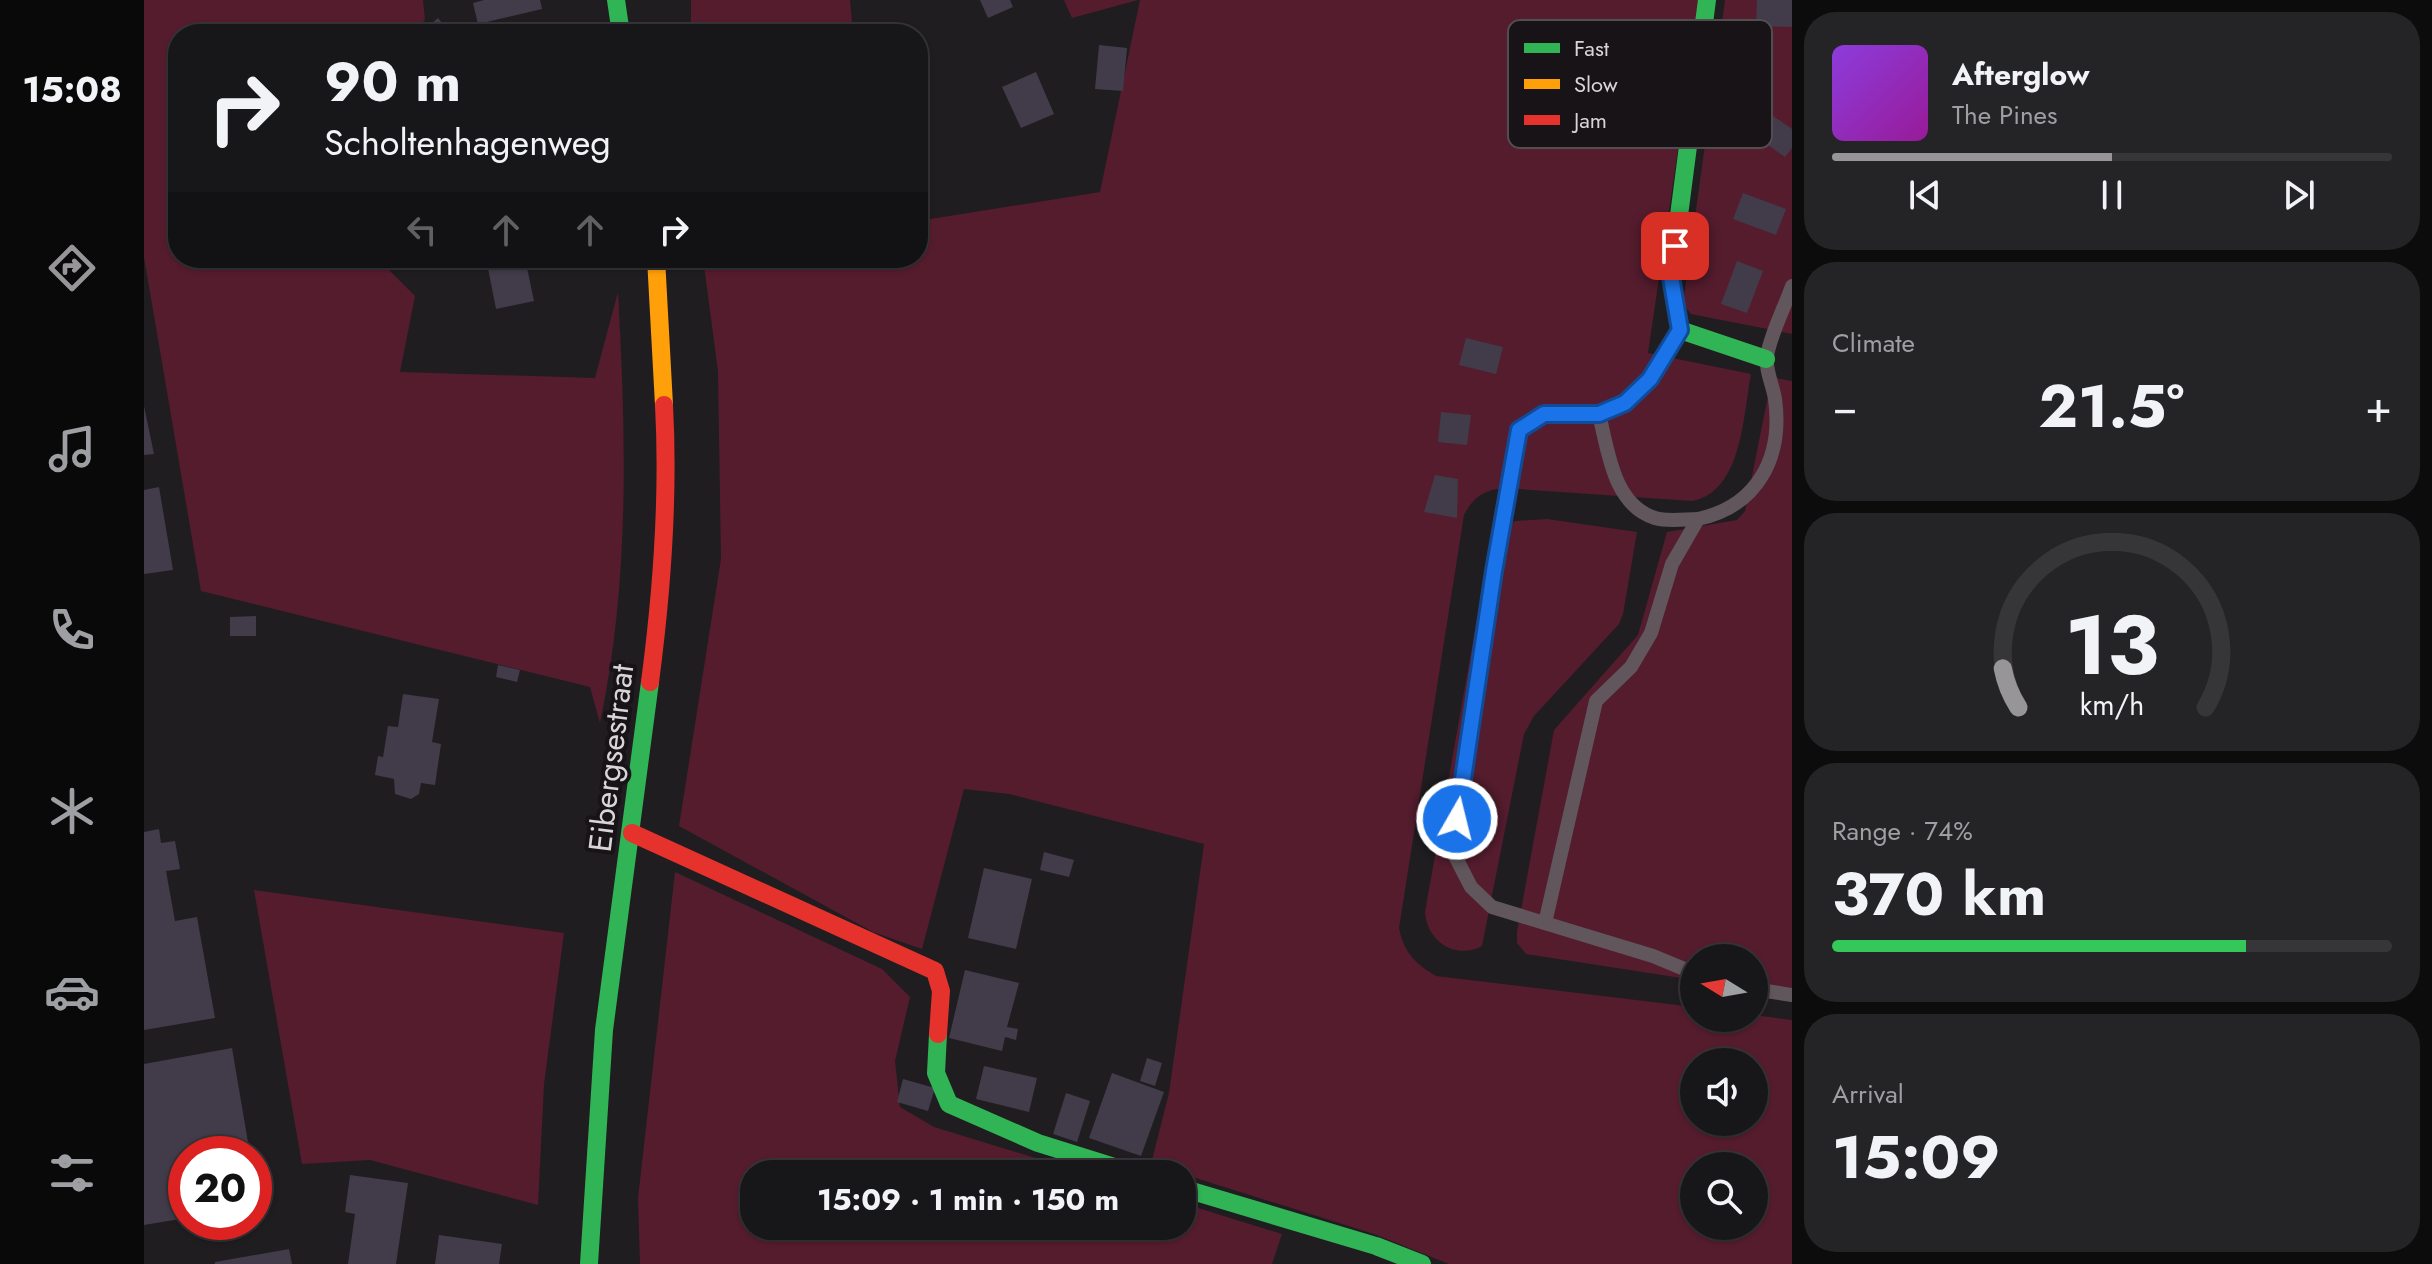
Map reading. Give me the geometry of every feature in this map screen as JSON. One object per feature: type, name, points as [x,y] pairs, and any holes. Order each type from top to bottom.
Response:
[{"type":"street","points":[[616,0],[620,24]]},
{"type":"street","points":[[1704,20],[1707,0]]},
{"type":"street","points":[[1688,148],[1671,277],[1680,330],[1723,341],[1766,359]]},
{"type":"street","name":"Eibergsestraat","points":[[589,1264],[604,1030],[660,609],[666,445],[657,268]]},
{"type":"street","points":[[632,833],[935,971],[941,991],[936,1073],[949,1104],[1038,1143],[1092,1160]]},
{"type":"street","points":[[1196,1192],[1376,1246],[1422,1264]]},
{"type":"lane","points":[[1599,414],[1615,479],[1636,509],[1657,519],[1698,519],[1723,514],[1744,499],[1767,469],[1778,438],[1766,359],[1792,286]]},
{"type":"lane","points":[[1680,330],[1650,379],[1625,403],[1599,414],[1544,414],[1519,430],[1494,571],[1452,850],[1471,887],[1492,907],[1680,968]]},
{"type":"lane","points":[[1545,923],[1596,701],[1631,667],[1644,644],[1672,564],[1698,519]]},
{"type":"lane","points":[[1768,991],[1792,995]]},
{"type":"shaded area","points":[[144,0],[423,0],[425,20],[421,24],[168,24],[168,268],[387,268],[415,296],[400,372],[595,378],[618,292],[624,454],[621,562],[610,670],[600,723],[590,687],[201,591],[144,257]]},
{"type":"shaded area","points":[[691,0],[850,0],[852,24],[691,24]]},
{"type":"shaded area","points":[[1064,0],[1138,0],[1072,18]]},
{"type":"shaded area","points":[[1140,0],[1700,0],[1697,20],[1508,20],[1508,148],[1678,148],[1648,353],[1751,374],[1742,430],[1731,468],[1709,495],[1692,501],[1503,488],[1479,496],[1464,515],[1399,928],[1412,956],[1436,976],[1680,1005],[1680,1032],[1768,1032],[1768,1017],[1792,1020],[1792,1264],[1449,1264],[1374,1234],[1196,1178],[1196,1160],[1152,1160],[1169,1093],[1204,844],[1009,794],[964,789],[922,949],[873,932],[679,826],[721,559],[718,371],[704,268],[928,268],[928,219],[1100,192]]},
{"type":"shaded area","points":[[1725,0],[1792,0],[1792,334],[1691,314],[1683,304],[1705,148],[1772,148],[1772,20],[1722,20]]},
{"type":"shaded area","points":[[1775,378],[1792,381],[1792,993],[1768,990],[1768,944],[1680,944],[1680,978],[1526,954],[1517,943],[1517,932],[1554,730],[1638,635],[1667,532],[1737,520],[1745,511],[1771,381]]},
{"type":"shaded area","points":[[1547,519],[1637,532],[1623,614],[1619,624],[1534,716],[1524,734],[1482,946],[1462,951],[1444,946],[1437,940],[1427,923],[1425,912],[1491,540],[1515,521]]},
{"type":"shaded area","points":[[675,872],[882,969],[910,997],[895,1061],[900,1107],[934,1127],[1042,1160],[740,1160],[740,1240],[1196,1240],[1196,1207],[1282,1234],[1272,1264],[640,1264],[638,1198]]},
{"type":"shaded area","points":[[254,890],[564,933],[544,1084],[538,1205],[370,1160],[302,1164]]},
{"type":"building","points":[[484,0],[540,0],[542,9],[478,24],[473,3]]},
{"type":"building","points":[[980,0],[1010,0],[1013,7],[988,18]]},
{"type":"building","points":[[1757,0],[1792,0],[1792,27],[1772,26],[1772,20],[1756,20]]},
{"type":"building","points":[[1099,45],[1127,48],[1123,91],[1095,89]]},
{"type":"building","points":[[1036,72],[1054,114],[1021,128],[1002,87]]},
{"type":"building","points":[[1772,115],[1792,129],[1792,148],[1785,157],[1772,148]]},
{"type":"building","points":[[1743,193],[1786,209],[1776,235],[1733,219]]},
{"type":"building","points":[[1737,261],[1763,271],[1747,313],[1721,304]]},
{"type":"building","points":[[488,268],[527,268],[534,301],[496,309]]},
{"type":"building","points":[[1466,338],[1503,347],[1496,374],[1459,365]]},
{"type":"building","points":[[144,406],[154,454],[144,455]]},
{"type":"building","points":[[1441,412],[1471,415],[1467,445],[1438,442]]},
{"type":"building","points":[[1435,475],[1458,479],[1457,518],[1424,512]]},
{"type":"building","points":[[159,487],[173,570],[144,574],[144,490]]},
{"type":"building","points":[[256,616],[256,636],[230,636],[230,617]]},
{"type":"building","points":[[498,665],[520,670],[517,682],[496,677]]},
{"type":"building","points":[[403,694],[439,699],[432,742],[441,744],[435,785],[421,783],[419,794],[411,799],[395,794],[394,779],[375,775],[378,756],[383,757],[388,726],[398,727]]},
{"type":"building","points":[[159,829],[161,843],[175,841],[180,869],[166,871],[175,921],[197,917],[215,1018],[144,1030],[144,832]]},
{"type":"building","points":[[1044,852],[1074,860],[1069,877],[1040,870]]},
{"type":"building","points":[[984,868],[1032,879],[1016,949],[968,938]]},
{"type":"building","points":[[965,970],[1019,983],[1007,1027],[1018,1029],[1016,1040],[1005,1037],[1002,1051],[949,1038]]},
{"type":"building","points":[[232,1048],[247,1136],[168,1136],[168,1221],[144,1225],[144,1064]]},
{"type":"building","points":[[1147,1058],[1162,1063],[1155,1086],[1140,1081]]},
{"type":"building","points":[[984,1066],[1037,1078],[1029,1112],[976,1099]]},
{"type":"building","points":[[1112,1073],[1164,1092],[1141,1156],[1089,1138]]},
{"type":"building","points":[[903,1079],[935,1088],[928,1111],[897,1102]]},
{"type":"building","points":[[1066,1093],[1090,1101],[1077,1142],[1053,1134]]},
{"type":"building","points":[[350,1175],[408,1183],[396,1264],[348,1264],[355,1214],[345,1212]]},
{"type":"building","points":[[439,1235],[502,1244],[499,1264],[435,1264]]},
{"type":"building","points":[[289,1249],[292,1264],[215,1264],[215,1262]]},
{"type":"traffic: fast","points":[[616,0],[620,24]]},
{"type":"traffic: fast","points":[[1704,20],[1707,0]]},
{"type":"traffic: fast","points":[[1688,148],[1671,277],[1680,330],[1766,359]]},
{"type":"traffic: fast","points":[[589,1264],[604,1030],[650,682]]},
{"type":"traffic: fast","points":[[938,1034],[936,1073],[949,1104],[1038,1143],[1092,1160]]},
{"type":"traffic: fast","points":[[1196,1192],[1376,1246],[1422,1264]]},
{"type":"traffic: slow","points":[[657,268],[664,405]]},
{"type":"traffic: jam","points":[[650,682],[663,544],[666,474],[664,405]]},
{"type":"traffic: jam","points":[[632,833],[935,971],[941,991],[938,1034]]},
{"type":"route","points":[[1457,819],[1494,571],[1519,430],[1544,414],[1599,414],[1625,403],[1650,379],[1680,330],[1671,277],[1675,246]]}]
